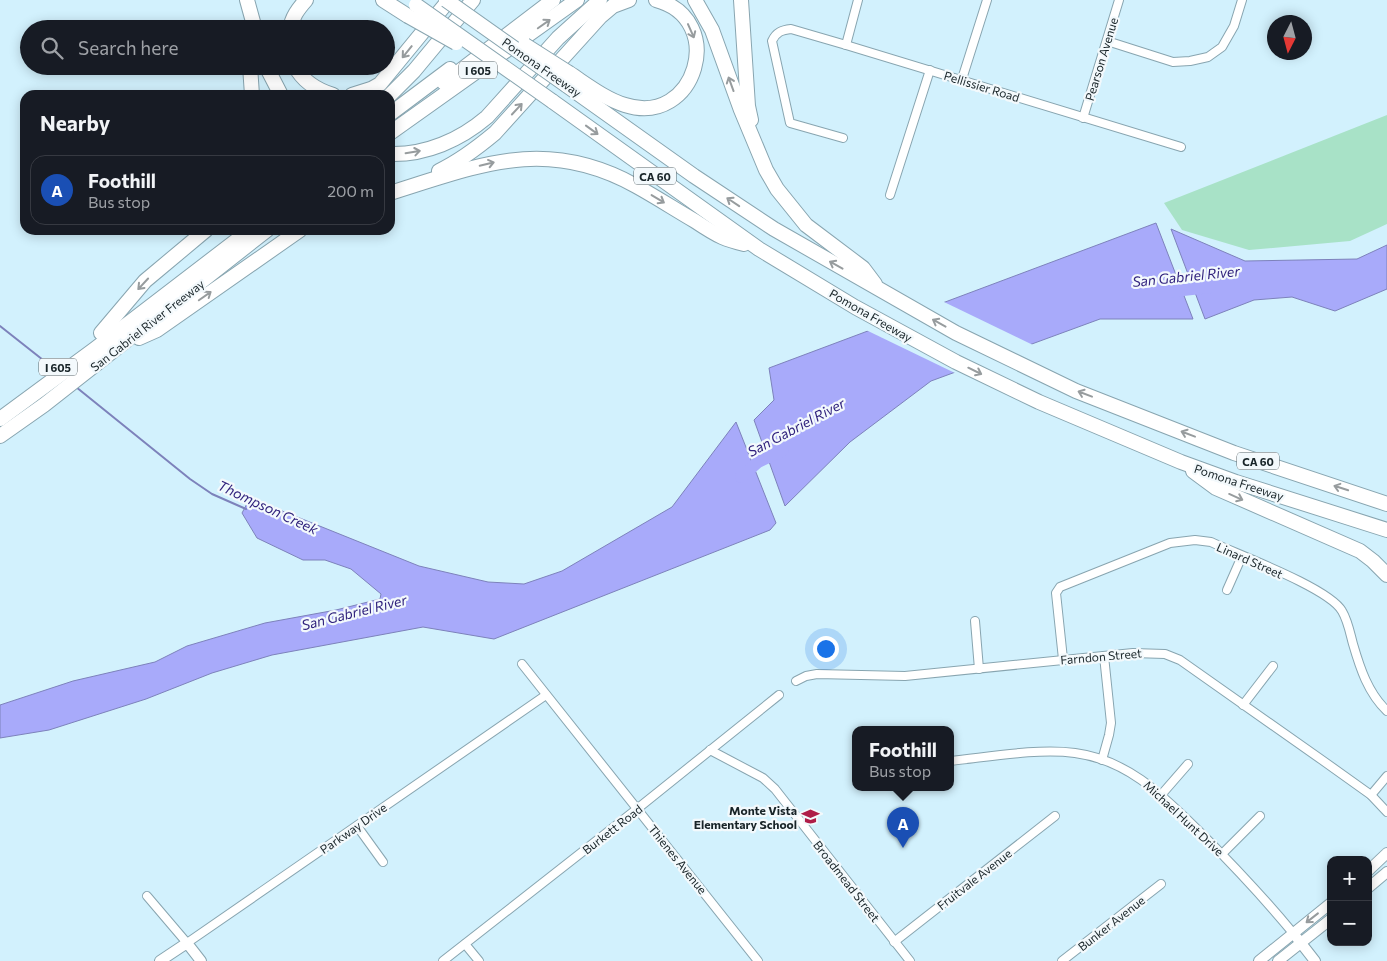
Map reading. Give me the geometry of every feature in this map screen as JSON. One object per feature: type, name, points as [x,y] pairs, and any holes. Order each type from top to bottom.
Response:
[{"type":"highway","points":[[241,0],[244,20]]},
{"type":"highway","points":[[247,0],[253,20]]},
{"type":"highway","points":[[292,20],[306,0]]},
{"type":"highway","name":"Pomona Freeway","points":[[383,0],[411,7],[520,78],[762,251],[855,307],[956,362],[1039,402],[1180,462],[1236,482],[1387,530]]},
{"type":"highway","points":[[395,65],[448,0]]},
{"type":"highway","name":"Pomona Freeway","points":[[448,0],[567,79],[694,176],[776,231],[956,333],[1076,391],[1234,452],[1387,504]]},
{"type":"highway","points":[[395,90],[473,0]]},
{"type":"highway","name":"I 605","points":[[395,110],[543,0]]},
{"type":"highway","points":[[395,119],[553,0]]},
{"type":"highway","points":[[395,154],[417,152],[436,147],[466,132],[487,117],[558,38],[600,0]]},
{"type":"highway","points":[[395,191],[446,168],[476,149],[519,108],[600,17],[614,6],[629,0]]},
{"type":"highway","points":[[567,79],[626,106],[654,107],[666,103],[678,95],[694,73],[697,60],[696,45],[692,30],[686,19],[676,9],[656,0]]},
{"type":"highway","points":[[695,0],[712,30],[755,146],[776,189],[804,222],[863,268],[883,292]]},
{"type":"highway","points":[[741,0],[748,106],[755,146]]},
{"type":"highway","name":"I 605","points":[[395,129],[572,2]]},
{"type":"highway","points":[[251,75],[252,90]]},
{"type":"highway","points":[[271,75],[278,90]]},
{"type":"highway","points":[[300,75],[318,90]]},
{"type":"highway","points":[[369,90],[380,84],[387,75]]},
{"type":"highway","points":[[395,192],[492,163],[521,158],[575,162],[608,172],[721,237],[762,251]]},
{"type":"highway","points":[[101,332],[145,281],[200,235]]},
{"type":"highway","name":"San Gabriel River Freeway","points":[[0,410],[35,398],[97,351],[101,332],[230,235]]},
{"type":"highway","points":[[118,347],[157,330],[293,235]]},
{"type":"highway","points":[[97,351],[250,237]]},
{"type":"highway","name":"San Gabriel River Freeway","points":[[0,436],[35,398],[97,351],[118,347],[250,237]]},
{"type":"highway","points":[[0,419],[35,398]]},
{"type":"highway","points":[[0,425],[35,398]]},
{"type":"highway","points":[[1180,462],[1216,488],[1360,551],[1387,576]]},
{"type":"main road","points":[[1372,867],[1387,853]]},
{"type":"main road","points":[[1372,885],[1387,872]]},
{"type":"main road","points":[[1259,961],[1327,906]]},
{"type":"main road","points":[[1278,961],[1327,922]]},
{"type":"main road","name":"Michael Hunt Drive","points":[[1293,934],[1315,961]]},
{"type":"main road","name":"Parkway Drive","points":[[160,961],[186,943]]},
{"type":"main road","points":[[186,943],[201,961]]},
{"type":"street","points":[[846,44],[858,0]]},
{"type":"street","points":[[962,79],[987,0]]},
{"type":"street","name":"Pearson Avenue","points":[[1083,118],[1119,0]]},
{"type":"street","points":[[1108,41],[1173,62],[1208,57],[1222,47],[1234,26],[1242,0]]},
{"type":"street","name":"Pellissier Road","points":[[843,138],[790,123],[772,41],[782,30],[791,29],[846,44],[1181,147]]},
{"type":"street","points":[[890,195],[930,70]]},
{"type":"street","name":"Linard Street","points":[[1063,659],[1056,593],[1060,587],[1170,543],[1183,540],[1211,542],[1304,584],[1334,602],[1342,610],[1347,621],[1359,664],[1369,688],[1387,711]]},
{"type":"street","points":[[1227,590],[1242,556]]},
{"type":"street","points":[[975,621],[978,669]]},
{"type":"street","name":"Farndon Street","points":[[796,681],[806,676],[817,674],[904,676],[1133,652],[1165,654],[1180,660],[1370,796],[1387,812]]},
{"type":"street","points":[[1102,760],[1111,723],[1104,656]]},
{"type":"street","name":"Thienes Avenue","points":[[522,664],[758,961]]},
{"type":"street","points":[[1243,705],[1273,666]]},
{"type":"street","name":"Parkway Drive","points":[[186,943],[546,695]]},
{"type":"street","name":"Burkett Road","points":[[444,961],[779,695]]},
{"type":"street","name":"Broadmead Street","points":[[710,750],[763,778],[775,789],[910,961]]},
{"type":"street","name":"Michael Hunt Drive","points":[[954,762],[1046,752],[1076,753],[1117,765],[1133,773],[1161,795],[1222,854],[1251,884],[1293,934]]},
{"type":"street","points":[[1161,795],[1188,764]]},
{"type":"street","points":[[1370,796],[1387,776]]},
{"type":"street","name":"Fruitvale Avenue","points":[[894,942],[1055,816]]},
{"type":"street","points":[[1222,854],[1260,816]]},
{"type":"street","points":[[357,826],[383,862]]},
{"type":"street","name":"Bunker Avenue","points":[[1062,961],[1161,884]]},
{"type":"street","points":[[148,896],[186,943]]},
{"type":"street","points":[[465,944],[478,961]]},
{"type":"green space","points":[[1387,115],[1387,224],[1350,241],[1249,250],[1182,230],[1164,203]]},
{"type":"water","points":[[1156,223],[1193,319],[1100,319],[931,381],[850,442],[785,506],[754,420],[774,400],[769,368]]},
{"type":"water","points":[[1171,229],[1245,261],[1357,259],[1387,245],[1387,289],[1335,311],[1292,297],[1254,300],[1205,319]]},
{"type":"water","points":[[736,422],[776,523],[770,530],[494,639],[423,627],[272,655],[212,673],[146,699],[49,730],[0,738],[0,705],[73,681],[155,662],[187,646],[265,623],[336,610],[380,599],[381,594],[351,569],[325,560],[303,560],[257,538],[242,513],[250,498],[419,566],[488,582],[524,584],[562,571],[672,507]]},
{"type":"pier","points":[[942,301],[1033,345],[957,374],[866,330]]},
{"type":"waterway","name":"San Gabriel River","points":[[1165,292],[1210,287]]},
{"type":"waterway","name":"Thompson Creek","points":[[0,326],[57,371]]},
{"type":"waterway","name":"Thompson Creek","points":[[76,387],[190,479],[212,494],[246,509]]},
{"type":"waterway","name":"San Gabriel River","points":[[741,477],[758,462],[783,450]]},
{"type":"place","name":"Monte Vista Elementary School","points":[[811,817]]},
{"type":"place","name":"Foothill","points":[[903,848]]}]
